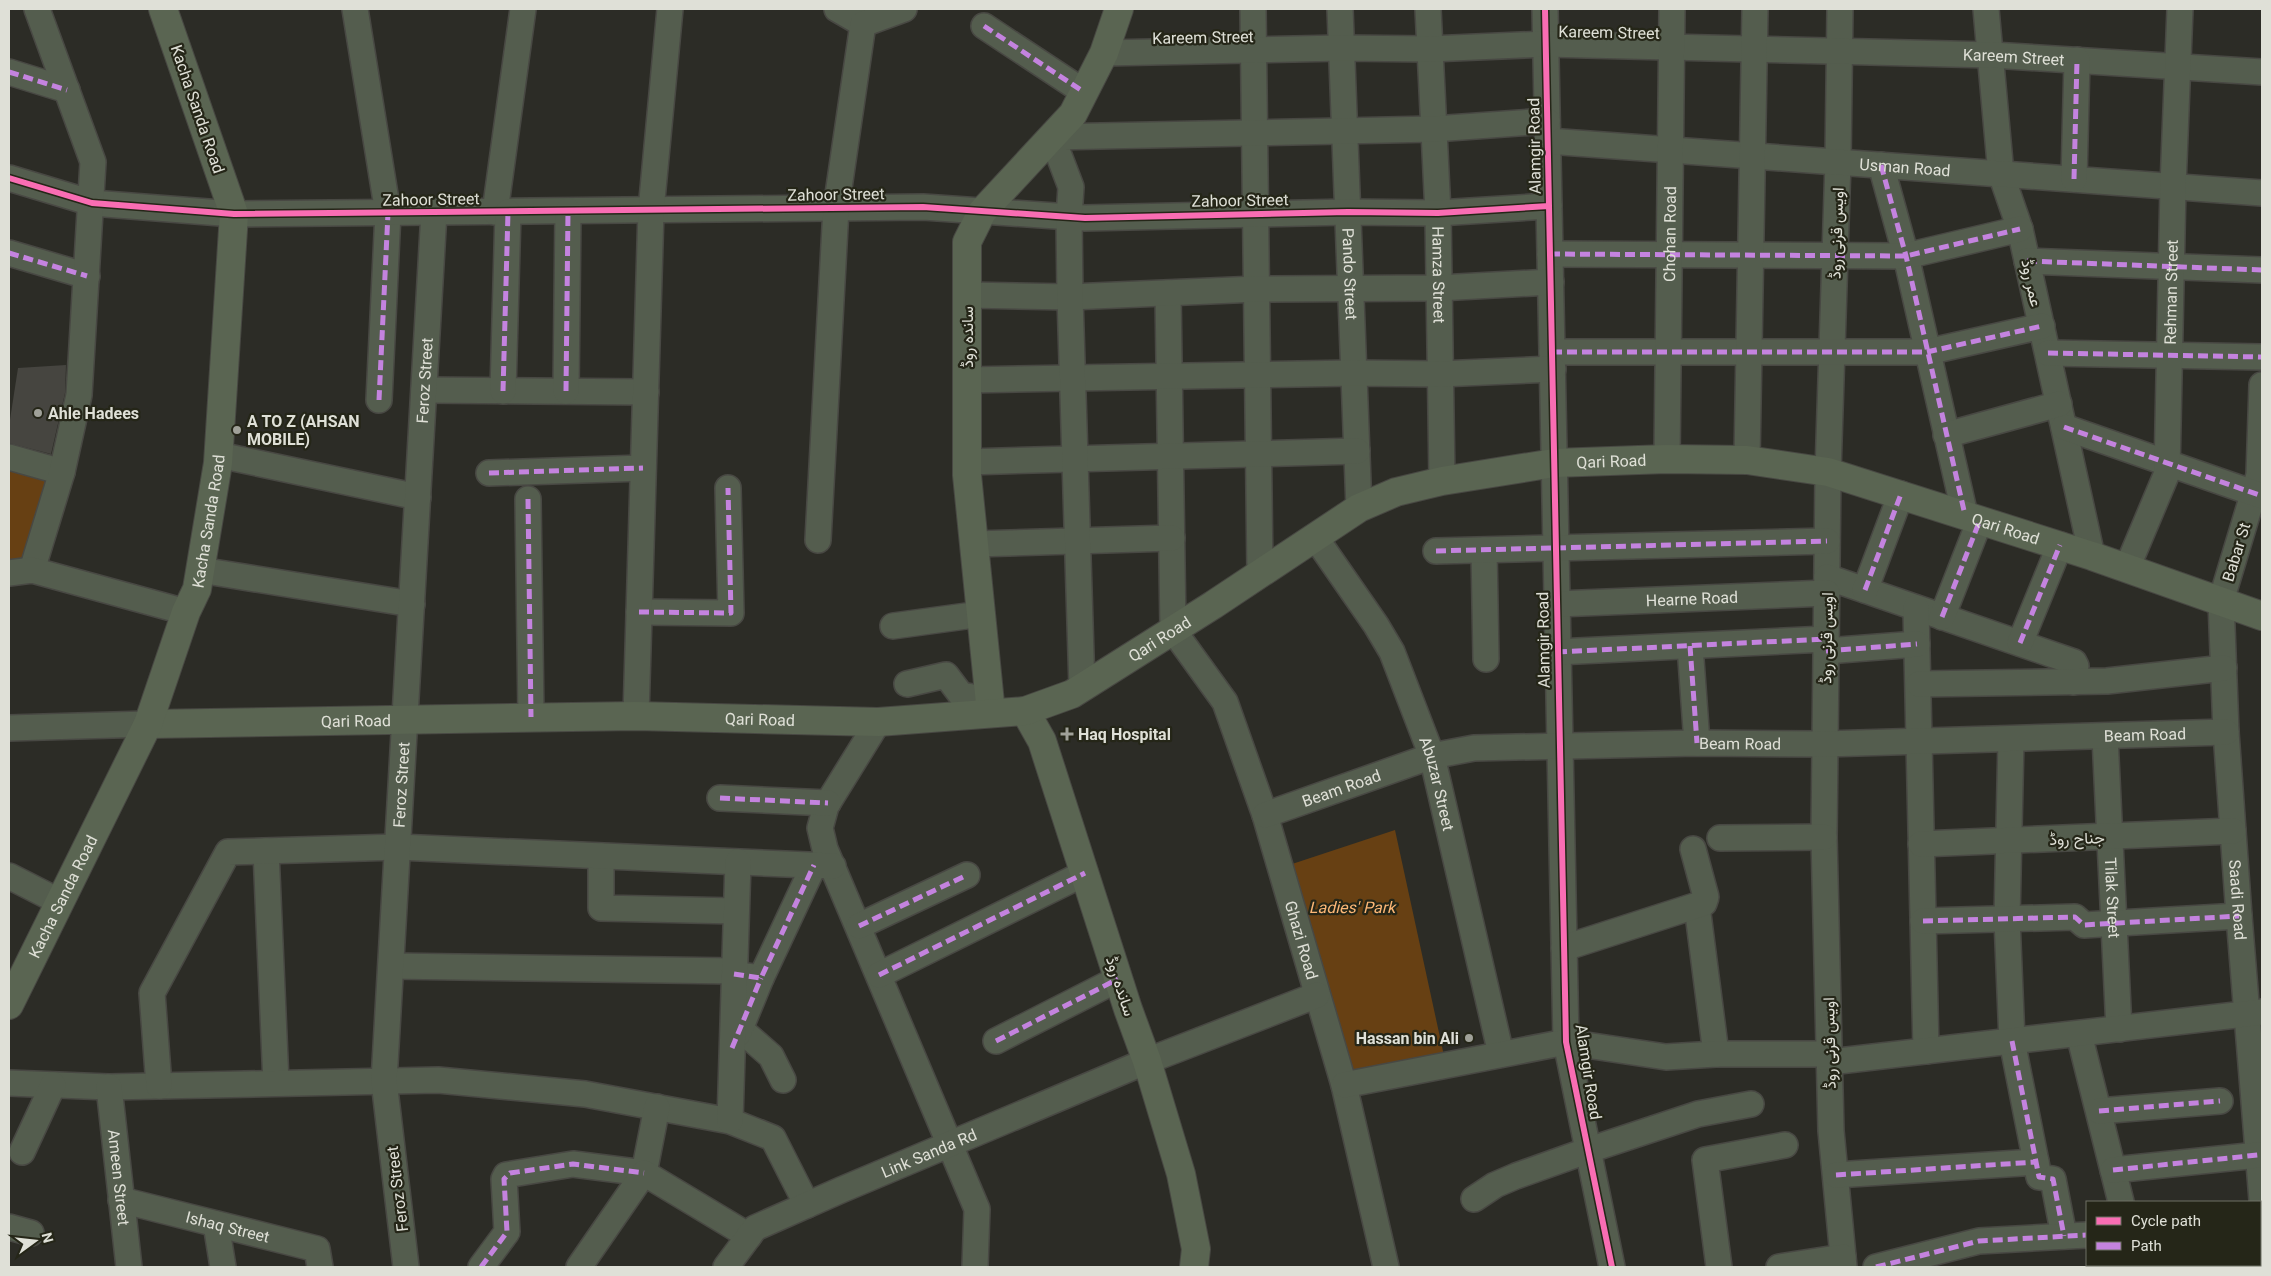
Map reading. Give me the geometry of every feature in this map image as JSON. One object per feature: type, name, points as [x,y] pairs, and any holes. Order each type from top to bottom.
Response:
[{"type":"main road","name":"Kacha Sanda Road","points":[[11,993],[60,902],[148,724],[186,612],[197,589],[219,455],[234,214],[163,9]]},
{"type":"main road","name":"ساندہ روڈ","points":[[990,706],[967,462],[967,242],[982,212],[1073,114],[1104,52],[1119,9]]},
{"type":"main road","name":"Qari Road","points":[[148,724],[636,716],[878,722],[990,706],[1025,711],[1072,694],[1082,688],[1360,508],[1396,492],[1442,481],[1554,463],[1667,459],[1747,460],[1828,472],[2060,545],[2262,616]]},
{"type":"main road","name":"ساندہ روڈ","points":[[1025,711],[1042,741],[1118,979],[1147,1061],[1181,1174],[1196,1249],[1194,1267]]},
{"type":"street","points":[[37,9],[94,162],[79,395],[62,472],[20,572],[186,612]]},
{"type":"street","points":[[355,9],[388,213],[379,400]]},
{"type":"street","points":[[503,391],[501,212],[523,9]]},
{"type":"street","points":[[636,716],[651,210],[670,9]]},
{"type":"street","points":[[837,9],[863,24]]},
{"type":"street","points":[[863,24],[904,9]]},
{"type":"street","points":[[1253,9],[1260,574]]},
{"type":"street","name":"Pando Street","points":[[1340,9],[1360,508]]},
{"type":"street","name":"Hamza Street","points":[[1428,9],[1438,213],[1442,481]]},
{"type":"street","name":"Alamgir Road","points":[[1545,9],[1566,1042],[1612,1267]]},
{"type":"street","name":"Chohan Road","points":[[1667,459],[1672,9]]},
{"type":"street","points":[[1747,460],[1755,9]]},
{"type":"street","name":"اویس قرنی روڈ","points":[[1840,9],[1838,162],[1828,472],[1824,837],[1832,1131],[1843,1262]]},
{"type":"street","name":"عمر روڈ","points":[[1986,9],[1992,55],[2001,174],[2020,229],[2092,556]]},
{"type":"street","name":"Rehman Street","points":[[2126,568],[2167,473],[2173,186],[2180,9]]},
{"type":"street","points":[[818,540],[836,208],[863,24]]},
{"type":"street","points":[[984,26],[1084,92]]},
{"type":"street","name":"Kareem Street","points":[[1104,52],[1342,48],[1430,49],[1546,44],[1992,55],[2262,72]]},
{"type":"street","points":[[2074,179],[2077,60]]},
{"type":"street","points":[[9,72],[67,90]]},
{"type":"street","name":"Usman Road","points":[[1052,137],[1255,134],[1345,130],[1548,131],[1670,150],[2262,193]]},
{"type":"street","points":[[1052,137],[1071,187],[1069,217],[1070,297],[1082,688]]},
{"type":"street","points":[[1881,165],[1906,256],[1946,435],[1973,518],[1942,616]]},
{"type":"street","name":"Zahoor Street","points":[[9,178],[92,203],[234,214],[924,207],[1069,217],[1348,212],[1438,213],[1549,206]]},
{"type":"street","points":[[566,391],[568,211]]},
{"type":"street","name":"Feroz Street","points":[[406,1267],[384,1081],[434,212]]},
{"type":"street","points":[[1550,254],[1906,256],[2020,229]]},
{"type":"street","points":[[9,254],[87,276]]},
{"type":"street","points":[[2027,261],[2262,270]]},
{"type":"street","points":[[967,295],[1070,297],[1256,289],[1439,288],[1551,282]]},
{"type":"street","points":[[1168,293],[1173,630]]},
{"type":"street","points":[[967,380],[1258,374],[1440,374],[1552,360],[1668,352],[1928,352],[2042,326]]},
{"type":"street","points":[[2048,353],[2262,357]]},
{"type":"street","name":"Babar St","points":[[2221,601],[2258,495],[2262,385]]},
{"type":"street","points":[[424,390],[646,392]]},
{"type":"street","points":[[1946,435],[2062,416],[2167,463],[2258,495]]},
{"type":"street","points":[[967,462],[1357,451]]},
{"type":"street","points":[[219,455],[418,497]]},
{"type":"street","points":[[9,457],[62,472]]},
{"type":"street","points":[[489,473],[643,468]]},
{"type":"street","points":[[639,612],[731,613],[728,488]]},
{"type":"street","points":[[1865,590],[1901,494]]},
{"type":"street","points":[[528,499],[531,717]]},
{"type":"street","name":"Abuzar Street","points":[[1315,537],[1376,625],[1392,652],[1432,756],[1501,1054]]},
{"type":"street","points":[[974,544],[1172,538]]},
{"type":"street","points":[[1436,551],[1827,541]]},
{"type":"street","points":[[2020,643],[2060,545]]},
{"type":"street","points":[[1484,550],[1486,659]]},
{"type":"street","points":[[200,570],[412,604]]},
{"type":"street","points":[[1827,585],[1865,590],[2074,662],[2076,666],[2074,682]]},
{"type":"street","name":"Hearne Road","points":[[1557,604],[1827,585]]},
{"type":"street","name":"Saadi Road","points":[[2221,601],[2226,732],[2238,916],[2254,1014],[2258,1155],[2262,1200]]},
{"type":"street","points":[[1916,608],[1926,1051]]},
{"type":"street","points":[[893,626],[981,614]]},
{"type":"street","name":"Ghazi Road","points":[[1173,630],[1225,702],[1265,816],[1344,1085],[1386,1267]]},
{"type":"street","points":[[1557,652],[1690,646],[1918,644]]},
{"type":"street","points":[[1690,646],[1697,743]]},
{"type":"street","points":[[1919,684],[2107,681],[2224,668]]},
{"type":"street","points":[[907,684],[946,675],[961,695],[990,706]]},
{"type":"street","points":[[878,722],[828,803],[820,828],[824,866],[859,926],[952,1143],[977,1209],[975,1267]]},
{"type":"street","name":"Qari Road","points":[[9,728],[148,724]]},
{"type":"street","name":"Beam Road","points":[[1265,816],[1432,756],[1460,750],[1501,746],[1560,747],[1697,743],[1825,744],[2226,732]]},
{"type":"street","name":"Tilak Street","points":[[2104,737],[2116,922],[2119,1029]]},
{"type":"street","points":[[1876,1267],[1979,1241],[2076,1235],[2054,1179],[2039,1177],[2012,1041],[2007,919],[2011,739]]},
{"type":"street","points":[[720,798],[828,803]]},
{"type":"street","name":"جناح روڈ","points":[[1921,844],[2233,831]]},
{"type":"street","points":[[1720,838],[1824,837]]},
{"type":"street","points":[[159,1086],[152,993],[228,852],[398,848],[824,866]]},
{"type":"street","points":[[1564,948],[1697,906],[1704,902],[1706,897],[1693,849]]},
{"type":"street","points":[[266,851],[276,1083]]},
{"type":"street","points":[[601,856],[601,908],[736,911]]},
{"type":"street","points":[[730,1120],[736,1038],[734,973],[738,862]]},
{"type":"street","points":[[736,1038],[762,978],[824,866]]},
{"type":"street","points":[[879,975],[1084,873]]},
{"type":"street","points":[[859,926],[967,875]]},
{"type":"street","points":[[9,876],[60,902]]},
{"type":"street","points":[[1697,906],[1716,1054]]},
{"type":"street","points":[[1923,921],[2075,917],[2084,925],[2238,916]]},
{"type":"street","points":[[391,966],[734,973],[762,978]]},
{"type":"street","points":[[996,1041],[1118,979]]},
{"type":"street","name":"Link Sanda Rd","points":[[726,1267],[755,1228],[1147,1061],[1318,995]]},
{"type":"street","points":[[1344,1085],[1566,1042],[1666,1057],[1716,1054],[1830,1058],[1926,1051],[2254,1014]]},
{"type":"street","points":[[2079,1034],[2121,1201]]},
{"type":"street","points":[[736,1038],[771,1056],[783,1080]]},
{"type":"street","points":[[9,1084],[108,1087],[384,1081],[457,1082],[585,1094],[730,1120],[773,1138],[807,1205]]},
{"type":"street","points":[[22,1152],[53,1085]]},
{"type":"street","name":"Ameen Street","points":[[108,1087],[129,1267]]},
{"type":"street","points":[[2099,1111],[2220,1101]]},
{"type":"street","points":[[1474,1199],[1495,1185],[1516,1176],[1589,1150],[1698,1114],[1751,1104]]},
{"type":"street","points":[[579,1267],[644,1173],[657,1107]]},
{"type":"street","points":[[1719,1267],[1705,1160],[1785,1145]]},
{"type":"street","points":[[2113,1170],[2258,1155]]},
{"type":"street","points":[[1836,1175],[2036,1162]]},
{"type":"street","points":[[481,1267],[507,1232],[504,1179],[510,1173],[573,1164],[644,1173],[749,1236]]},
{"type":"street","name":"Ishaq Street","points":[[122,1200],[316,1249],[320,1267]]},
{"type":"street","points":[[216,1224],[223,1267]]},
{"type":"street","points":[[1779,1267],[1843,1262]]},
{"type":"green space","points":[[9,468],[48,480],[26,560],[9,561]]},
{"type":"green space","name":"Ladies' Park","points":[[1395,830],[1446,1065],[1344,1085],[1280,868]]},
{"type":"building","name":"Ahle Hadees","points":[[66,365],[65,393],[51,454],[9,443],[9,426],[18,368]]},
{"type":"marked path","points":[[984,26],[1084,92]]},
{"type":"marked path","points":[[2074,179],[2077,60]]},
{"type":"marked path","points":[[9,72],[67,90]]},
{"type":"marked path","points":[[1881,165],[1906,256],[1965,515]]},
{"type":"marked path","points":[[566,391],[568,211]]},
{"type":"marked path","points":[[503,391],[508,212]]},
{"type":"marked path","points":[[379,400],[388,213]]},
{"type":"marked path","points":[[1550,254],[1906,256],[2020,229]]},
{"type":"marked path","points":[[9,253],[87,276]]},
{"type":"marked path","points":[[2027,261],[2262,270]]},
{"type":"marked path","points":[[1552,352],[1927,352],[2042,326]]},
{"type":"marked path","points":[[2048,353],[2262,357]]},
{"type":"marked path","points":[[2064,427],[2262,496]]},
{"type":"marked path","points":[[489,473],[643,468]]},
{"type":"marked path","points":[[639,612],[731,613],[728,488]]},
{"type":"marked path","points":[[1865,590],[1901,494]]},
{"type":"marked path","points":[[528,499],[531,717]]},
{"type":"marked path","points":[[1942,617],[1980,520]]},
{"type":"marked path","points":[[1436,551],[1827,541]]},
{"type":"marked path","points":[[2020,643],[2060,545]]},
{"type":"marked path","points":[[1557,652],[1826,639]]},
{"type":"marked path","points":[[1826,651],[1917,644]]},
{"type":"marked path","points":[[1690,646],[1697,743]]},
{"type":"marked path","points":[[720,798],[828,803]]},
{"type":"marked path","points":[[734,974],[761,978],[814,865]]},
{"type":"marked path","points":[[879,975],[1085,873]]},
{"type":"marked path","points":[[859,926],[967,875]]},
{"type":"marked path","points":[[1923,921],[2075,917],[2084,925],[2239,916]]},
{"type":"marked path","points":[[732,1048],[761,978]]},
{"type":"marked path","points":[[996,1041],[1118,979]]},
{"type":"marked path","points":[[2012,1041],[2039,1177],[2053,1179],[2064,1236]]},
{"type":"marked path","points":[[2099,1111],[2220,1101]]},
{"type":"marked path","points":[[2113,1170],[2258,1155]]},
{"type":"marked path","points":[[1836,1175],[2036,1162]]},
{"type":"marked path","points":[[481,1267],[507,1232],[504,1179],[510,1173],[573,1164],[644,1173]]},
{"type":"marked path","points":[[1876,1267],[1979,1241],[2086,1235]]},
{"type":"cycle path","points":[[1545,9],[1566,1042],[1612,1267]]},
{"type":"cycle path","points":[[9,178],[92,203],[234,214],[923,207],[1085,218],[1348,212],[1438,213],[1549,206]]},
{"type":"place","name":"Ahle Hadees","points":[[38,413]]},
{"type":"place","name":"A TO Z (AHSAN MOBILE)","points":[[237,430]]},
{"type":"place","name":"Haq Hospital","points":[[1067,734]]},
{"type":"place","name":"Hassan bin Ali","points":[[1469,1038]]}]
